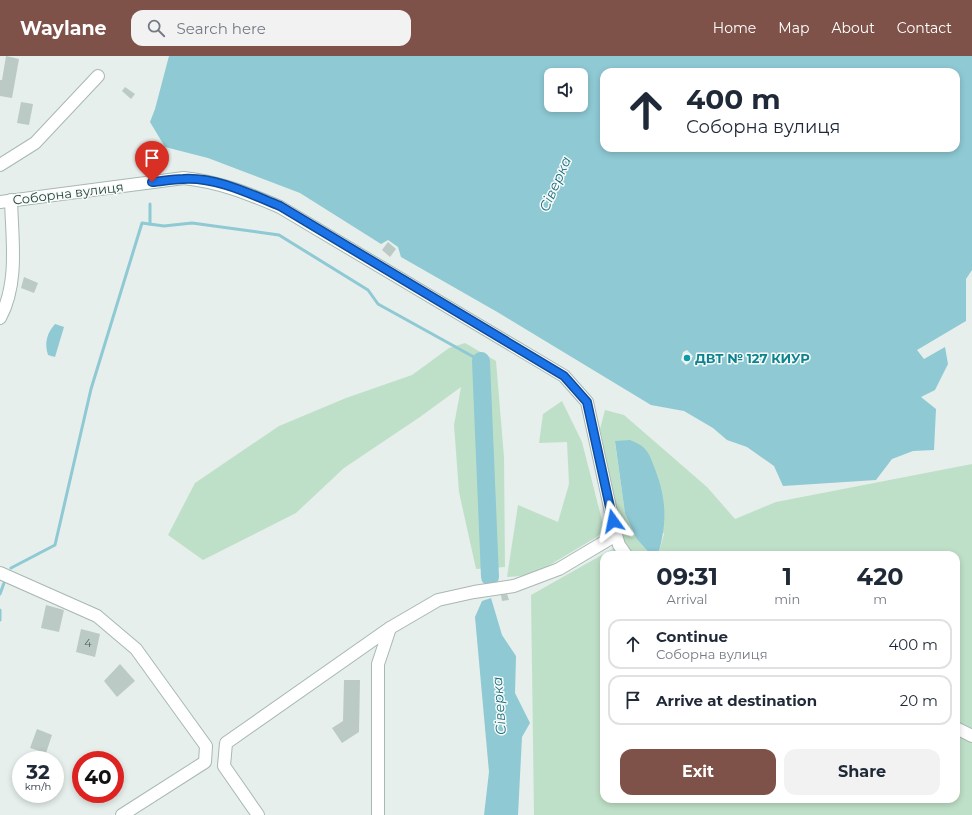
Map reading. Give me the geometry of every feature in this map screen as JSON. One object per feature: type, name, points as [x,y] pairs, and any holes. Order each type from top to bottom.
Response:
[{"type":"street","points":[[0,165],[35,143],[98,76]]},
{"type":"street","name":"Соборна вулиця","points":[[6,201],[184,178],[208,181],[230,187],[280,206],[564,376],[587,402],[616,536],[623,551]]},
{"type":"street","points":[[0,318],[6,306],[11,289],[6,201]]},
{"type":"street","points":[[258,815],[224,766],[226,743],[390,628],[438,600],[474,592],[514,586],[559,569],[616,536]]},
{"type":"street","points":[[0,573],[97,616],[136,649],[206,746],[205,762],[122,815]]},
{"type":"street","points":[[378,815],[378,664],[390,628]]},
{"type":"street","points":[[960,730],[972,736]]},
{"type":"green space","points":[[465,343],[496,361],[504,457],[505,567],[476,569],[459,492],[454,425],[461,387],[420,417],[344,468],[296,513],[203,560],[168,535],[195,483],[279,426],[346,398],[412,375],[449,348]]},
{"type":"green space","points":[[562,401],[582,442],[605,532],[533,575],[507,577],[518,505],[558,522],[569,484],[567,442],[539,443],[543,414]]},
{"type":"green space","points":[[605,410],[624,415],[707,487],[735,519],[776,502],[972,464],[972,815],[534,815],[531,595],[600,556],[600,803],[960,803],[960,551],[659,551],[664,534],[615,442],[625,513],[636,538],[647,551],[609,551],[623,543],[600,429]]},
{"type":"water","points":[[169,56],[972,56],[972,270],[966,279],[966,321],[917,350],[924,359],[945,347],[948,364],[935,390],[921,397],[936,409],[934,450],[913,451],[892,459],[876,480],[783,486],[774,466],[747,447],[727,440],[713,428],[684,411],[651,405],[499,313],[401,257],[398,247],[388,240],[381,244],[300,193],[208,158],[165,147],[150,122],[155,109]],"holes":[[[687,350],[693,356],[686,365],[681,360],[683,352]]]},
{"type":"water","points":[[55,324],[64,327],[55,357],[48,355],[46,342],[50,331]]},
{"type":"water","points":[[630,440],[642,446],[647,452],[655,469],[664,502],[663,532],[659,551],[647,551],[636,538],[625,513],[615,441]]},
{"type":"water","points":[[491,598],[502,635],[516,656],[515,693],[530,723],[522,737],[518,815],[484,815],[489,772],[475,617],[482,601]]},
{"type":"building","points":[[6,56],[19,59],[12,98],[0,96],[0,80],[2,80]]},
{"type":"building","points":[[125,87],[135,94],[131,99],[122,91]]},
{"type":"building","points":[[21,102],[33,104],[29,125],[17,123]]},
{"type":"building","points":[[388,242],[396,249],[390,257],[382,250]]},
{"type":"building","points":[[24,277],[38,283],[34,293],[21,288]]},
{"type":"building","points":[[507,594],[509,600],[502,601],[501,595]]},
{"type":"building","points":[[46,605],[64,610],[59,632],[41,628]]},
{"type":"building","points":[[81,629],[100,634],[95,657],[76,652]]},
{"type":"building","points":[[120,664],[135,681],[117,697],[104,681]]},
{"type":"building","points":[[344,680],[360,680],[359,732],[342,743],[332,728],[343,721]]},
{"type":"building","points":[[37,729],[52,735],[47,751],[40,751],[30,748]]},
{"type":"waterway","points":[[150,204],[150,224]]},
{"type":"waterway","points":[[11,568],[55,545],[91,389],[142,223],[164,226],[192,223],[279,235],[368,290],[378,304],[481,361]]},
{"type":"waterway","name":"Сіверка","points":[[481,361],[490,577]]},
{"type":"waterway","points":[[0,594],[4,583]]},
{"type":"waterway","points":[[0,610],[0,620]]},
{"type":"place","name":"ДВТ № 127 КИУР","points":[[687,358]]},
{"type":"route","points":[[152,182],[184,178],[208,181],[230,187],[280,206],[564,376],[587,402],[613,521]]}]
